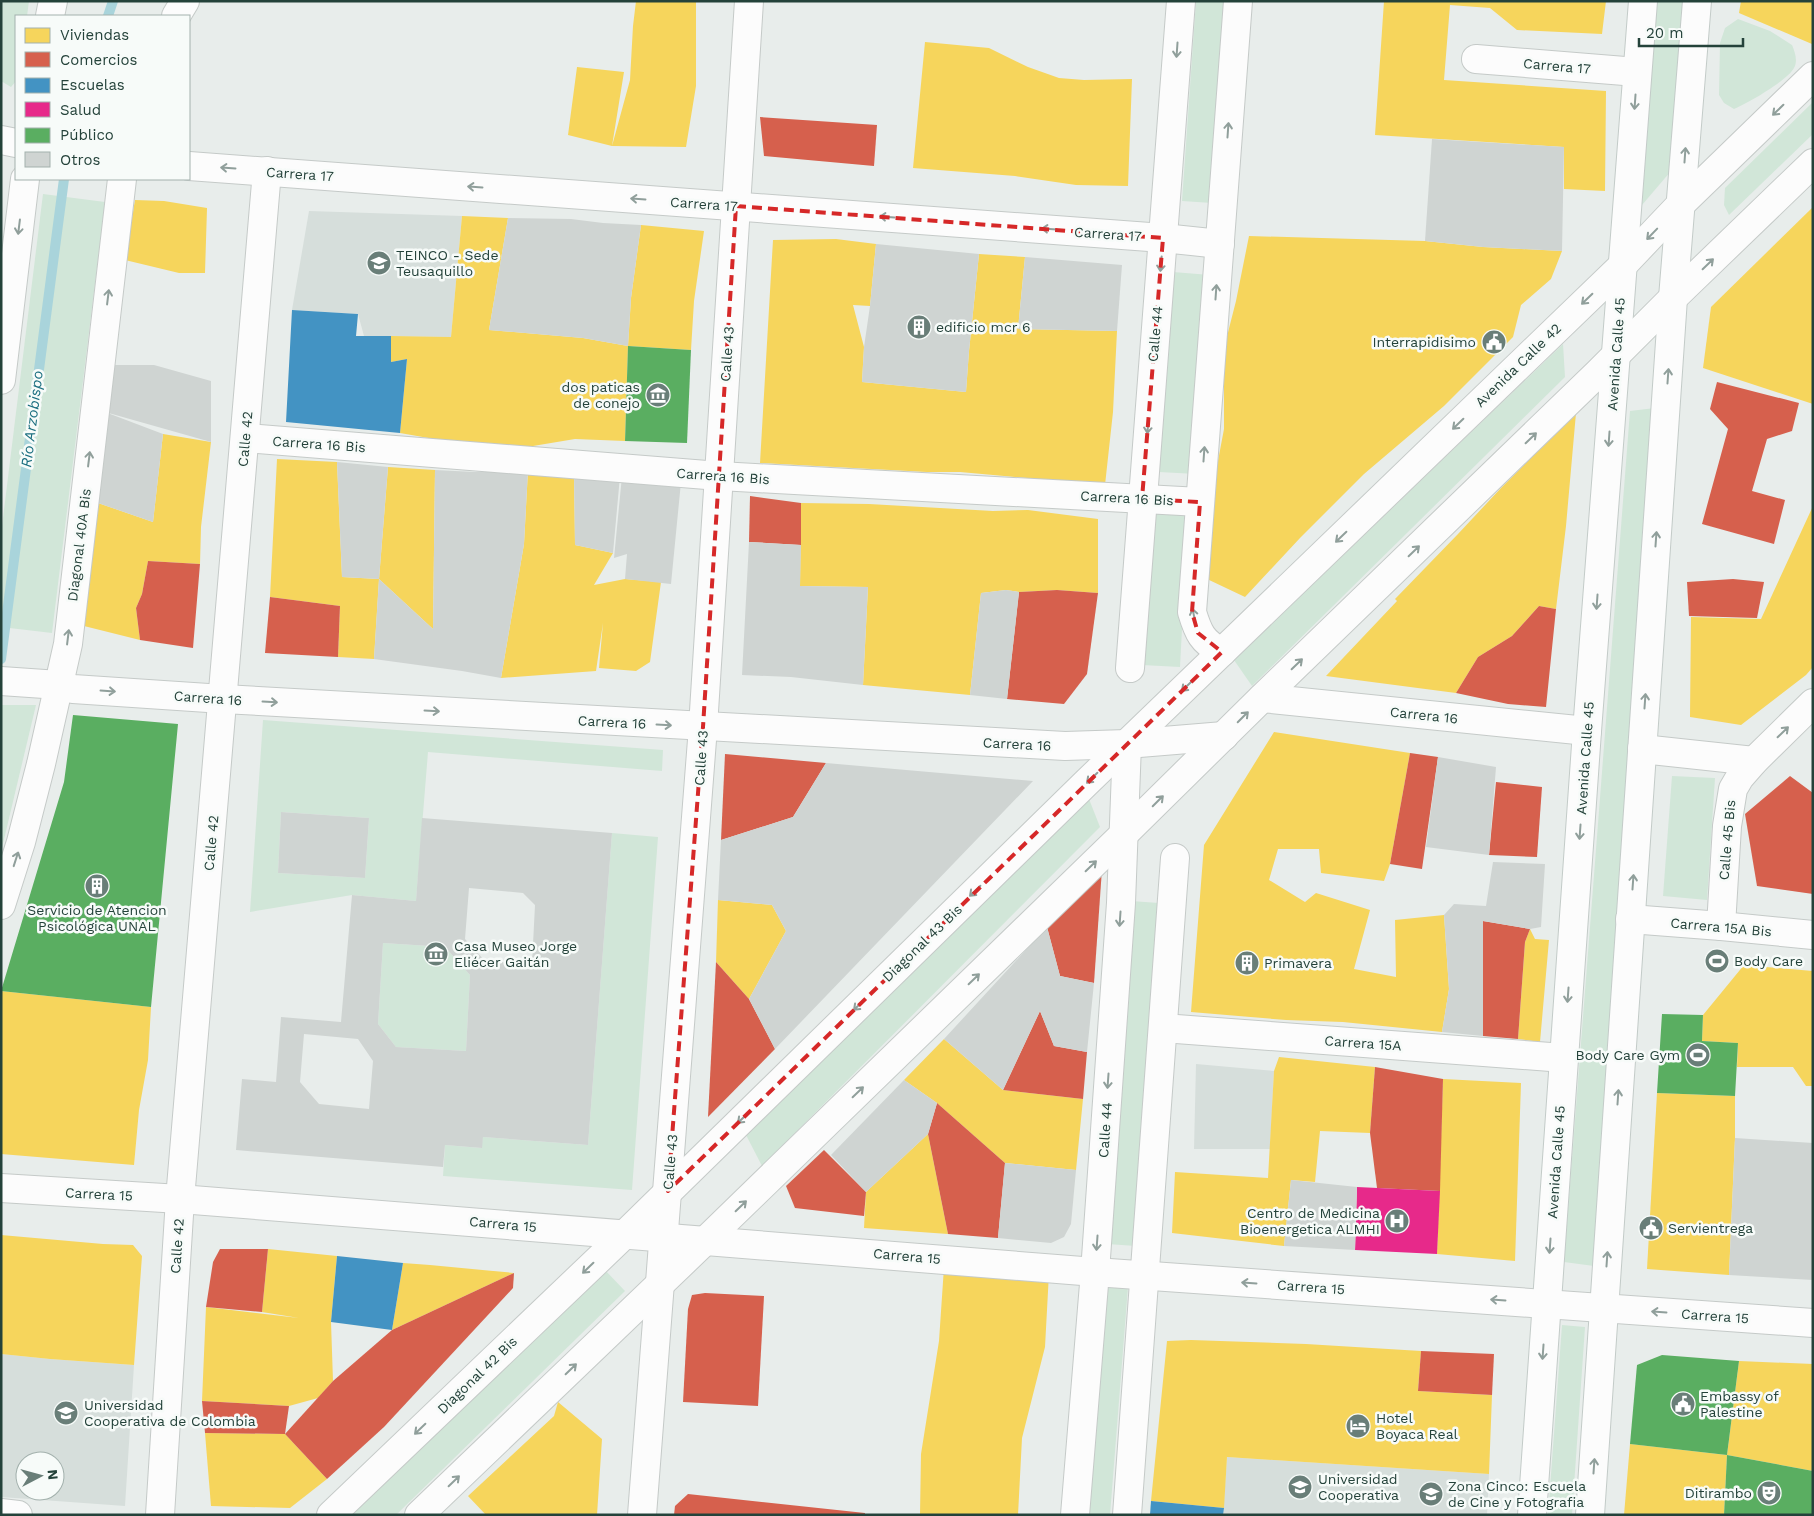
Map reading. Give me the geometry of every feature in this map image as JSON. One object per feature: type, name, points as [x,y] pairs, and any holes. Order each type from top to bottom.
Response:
[{"type":"street","points":[[50,15],[53,1]]},
{"type":"street","points":[[177,15],[185,1]]},
{"type":"street","name":"Calle 43","points":[[642,1515],[704,727],[749,1]]},
{"type":"street","name":"Calle 44","points":[[1130,668],[1181,1]]},
{"type":"street","points":[[1222,652],[1212,647],[1198,633],[1192,612],[1238,1]]},
{"type":"street","name":"Avenida Calle 45","points":[[1532,1515],[1587,732],[1643,1]]},
{"type":"street","points":[[1590,1515],[1673,298],[1697,1]]},
{"type":"street","name":"Carrera 17","points":[[1476,59],[1638,72]]},
{"type":"street","name":"Avenida Calle 42","points":[[1222,652],[1623,265],[1681,204],[1813,76]]},
{"type":"street","points":[[1,140],[15,143]]},
{"type":"street","points":[[418,1515],[706,1240],[1123,836],[1262,698],[1813,163]]},
{"type":"street","name":"Carrera 17","points":[[190,166],[1163,238],[1220,244]]},
{"type":"street","name":"Calle 42","points":[[160,1515],[180,1199],[246,438],[267,171]]},
{"type":"street","points":[[1,380],[25,180]]},
{"type":"street","name":"Diagonal 40A Bis","points":[[1,906],[21,842],[54,685],[68,644],[122,180]]},
{"type":"street","name":"Carrera 16 Bis","points":[[246,438],[719,476],[1200,502]]},
{"type":"street","name":"Diagonal 43 Bis","points":[[624,1234],[1222,652]]},
{"type":"street","name":"Carrera 16","points":[[1,680],[73,688],[223,699],[1055,746],[1127,744],[1224,736]]},
{"type":"street","name":"Carrera 16","points":[[1262,698],[1587,732]]},
{"type":"street","name":"Calle 45 Bis","points":[[1721,926],[1726,826],[1733,789],[1754,760],[1813,703]]},
{"type":"street","name":"Calle 44","points":[[1075,1515],[1095,1272],[1121,903],[1127,744]]},
{"type":"street","points":[[1642,749],[1754,760]]},
{"type":"street","points":[[1127,1515],[1175,858]]},
{"type":"street","name":"Carrera 15A Bis","points":[[1630,919],[1813,935]]},
{"type":"street","name":"Carrera 15A","points":[[1162,1028],[1564,1058]]},
{"type":"street","name":"Carrera 15","points":[[1,1188],[180,1199],[1095,1272],[1813,1322]]},
{"type":"street","name":"Diagonal 42 Bis","points":[[330,1515],[624,1234]]},
{"type":"street","points":[[1,1513],[18,1515]]},
{"type":"highlighted area","points":[[736,206],[1163,238],[1142,499],[1200,502],[1192,612],[1198,633],[1222,652],[668,1191],[703,727]]},
{"type":"shaded area","name":"TEINCO - Sede Teusaquillo","points":[[309,211],[462,216],[451,337],[364,336],[358,314],[292,310]]},
{"type":"shaded area","points":[[1196,1064],[1274,1071],[1270,1149],[1194,1149]]},
{"type":"shaded area","name":"Universidad Cooperativa de Colombia","points":[[1,1354],[134,1365],[125,1506],[56,1501],[65,1501],[65,1451],[15,1451],[15,1498],[1,1497]]},
{"type":"shaded area","name":"Universidad Cooperativa","points":[[1227,1457],[1489,1474],[1487,1515],[1223,1515]]},
{"type":"green space","points":[[4,1],[29,1],[27,15],[15,15],[15,82],[11,87],[1,81],[1,4]]},
{"type":"green space","points":[[1196,1],[1227,1],[1212,203],[1182,201]]},
{"type":"green space","points":[[1657,1],[1684,1],[1671,171],[1642,205]]},
{"type":"green space","points":[[1738,19],[1770,31],[1792,45],[1796,62],[1794,68],[1784,79],[1757,97],[1734,109],[1724,103],[1719,95],[1720,43],[1725,28]]},
{"type":"green space","points":[[1813,102],[1813,134],[1729,215],[1724,205],[1725,188]]},
{"type":"green space","points":[[43,194],[105,202],[52,633],[1,627],[1,534]]},
{"type":"green space","points":[[1173,272],[1210,275],[1196,474],[1159,472]]},
{"type":"green space","points":[[1563,344],[1565,377],[1252,686],[1234,660]]},
{"type":"green space","points":[[1655,408],[1594,1266],[1564,1262],[1630,411]]},
{"type":"green space","points":[[1150,513],[1188,514],[1180,667],[1142,665]]},
{"type":"green space","points":[[1,705],[36,705],[1,852]]},
{"type":"green space","points":[[263,720],[663,750],[662,771],[428,752],[416,901],[352,895],[250,912]],"holes":[[[281,812],[369,818],[365,878],[278,873]]]},
{"type":"green space","points":[[1672,776],[1715,778],[1707,900],[1663,896]]},
{"type":"green space","points":[[1089,799],[1100,827],[762,1166],[746,1135]]},
{"type":"green space","points":[[612,833],[658,837],[632,1190],[443,1176],[445,1145],[481,1148],[483,1137],[588,1145]]},
{"type":"green space","points":[[1131,901],[1159,903],[1136,1246],[1107,1244]]},
{"type":"green space","points":[[383,943],[445,947],[470,975],[466,1051],[396,1047],[378,1024]]},
{"type":"green space","points":[[604,1269],[625,1291],[396,1515],[345,1515]]},
{"type":"green space","points":[[1106,1285],[1128,1287],[1110,1515],[1088,1515]]},
{"type":"green space","points":[[1562,1325],[1585,1327],[1572,1515],[1548,1515]]},
{"type":"building: Viviendas","points":[[636,1],[696,1],[696,86],[686,147],[612,146],[630,80]]},
{"type":"building: Viviendas","points":[[1384,1],[1606,1],[1602,34],[1517,30],[1490,8],[1450,5],[1444,80],[1606,91],[1605,191],[1564,189],[1564,147],[1375,135]]},
{"type":"building: Viviendas","points":[[1741,1],[1813,1],[1813,43],[1739,13]]},
{"type":"building: Viviendas","points":[[925,42],[989,48],[1028,67],[1059,78],[1084,80],[1132,79],[1128,186],[1076,185],[1015,176],[913,168]]},
{"type":"building: Viviendas","points":[[577,67],[624,72],[612,146],[568,135]]},
{"type":"building: Viviendas","points":[[135,200],[164,201],[207,208],[205,273],[179,273],[125,260]]},
{"type":"building: Viviendas","points":[[1813,207],[1813,404],[1703,368],[1711,307]]},
{"type":"building: Viviendas","points":[[462,216],[508,218],[489,330],[583,338],[628,346],[625,441],[575,439],[521,448],[440,440],[400,433],[407,359],[391,362],[391,336],[451,337]]},
{"type":"building: Viviendas","points":[[641,225],[704,231],[694,301],[691,350],[628,346],[631,298]]},
{"type":"building: Viviendas","points":[[1249,236],[1425,241],[1483,247],[1562,251],[1551,279],[1521,305],[1513,337],[1444,406],[1364,474],[1245,597],[1207,579],[1214,482],[1224,429],[1224,348]]},
{"type":"building: Viviendas","points":[[836,239],[876,244],[870,306],[853,305],[864,347],[862,382],[966,392],[979,254],[1025,257],[1018,329],[1117,331],[1113,412],[1105,485],[960,472],[760,463],[773,240]]},
{"type":"building: Viviendas","points":[[1576,413],[1566,526],[1556,609],[1539,606],[1512,636],[1478,657],[1456,693],[1326,676],[1397,601],[1395,599]]},
{"type":"building: Viviendas","points":[[163,434],[211,442],[201,527],[200,564],[148,561],[142,594],[136,608],[140,640],[84,626],[91,550],[98,503],[153,522]]},
{"type":"building: Viviendas","points":[[277,459],[337,462],[342,577],[379,579],[374,659],[338,657],[340,606],[270,597]]},
{"type":"building: Viviendas","points":[[388,467],[435,470],[433,629],[379,579]]},
{"type":"building: Viviendas","points":[[528,470],[574,471],[575,545],[613,553],[594,585],[625,579],[661,582],[650,662],[636,671],[599,668],[603,623],[596,671],[501,678],[524,544]]},
{"type":"building: Viviendas","points":[[801,503],[869,504],[993,511],[1028,510],[1098,519],[1098,593],[1057,590],[1019,592],[1006,590],[981,593],[970,695],[863,685],[868,587],[800,586]]},
{"type":"building: Viviendas","points":[[1813,506],[1813,667],[1806,675],[1741,725],[1690,717],[1691,617],[1761,619]]},
{"type":"building: Viviendas","points":[[1274,732],[1410,753],[1390,864],[1384,881],[1321,873],[1319,849],[1278,849],[1269,880],[1305,902],[1316,893],[1370,910],[1354,969],[1396,977],[1395,920],[1444,915],[1449,989],[1442,1032],[1343,1022],[1286,1020],[1191,1012],[1204,845]]},
{"type":"building: Viviendas","points":[[718,900],[772,905],[786,931],[749,999],[716,962]]},
{"type":"building: Viviendas","points":[[1530,929],[1535,939],[1549,940],[1540,1042],[1518,1039],[1525,942]]},
{"type":"building: Viviendas","points":[[1744,965],[1813,971],[1813,1086],[1806,1086],[1793,1067],[1737,1067],[1738,1043],[1702,1041],[1703,1015]]},
{"type":"building: Viviendas","points":[[1,991],[151,1007],[148,1060],[139,1110],[134,1165],[1,1154]]},
{"type":"building: Viviendas","points":[[944,1039],[1003,1090],[1083,1099],[1076,1170],[1005,1163],[937,1103],[904,1080]]},
{"type":"building: Viviendas","points":[[1279,1057],[1375,1067],[1370,1133],[1320,1131],[1315,1182],[1291,1180],[1284,1246],[1172,1233],[1175,1172],[1268,1178],[1274,1071]]},
{"type":"building: Viviendas","points":[[1443,1079],[1521,1083],[1515,1261],[1437,1254]]},
{"type":"building: Viviendas","points":[[1657,1093],[1735,1096],[1729,1275],[1647,1269]]},
{"type":"building: Viviendas","points":[[928,1134],[948,1234],[864,1228],[866,1192]]},
{"type":"building: Viviendas","points":[[1,1235],[133,1245],[142,1256],[134,1365],[1,1354]]},
{"type":"building: Viviendas","points":[[268,1249],[337,1256],[331,1322],[333,1381],[318,1398],[289,1406],[202,1401],[206,1307],[299,1318],[262,1312]]},
{"type":"building: Viviendas","points":[[403,1263],[430,1265],[514,1273],[392,1330]]},
{"type":"building: Viviendas","points":[[944,1267],[1049,1273],[1045,1347],[1022,1438],[1018,1515],[920,1515],[921,1454],[939,1341]]},
{"type":"building: Viviendas","points":[[1191,1340],[1421,1351],[1418,1391],[1492,1395],[1489,1474],[1227,1457],[1224,1508],[1151,1501],[1167,1341]]},
{"type":"building: Viviendas","points":[[1739,1361],[1813,1364],[1813,1471],[1727,1455]]},
{"type":"building: Viviendas","points":[[558,1402],[602,1439],[597,1515],[486,1515],[468,1496],[554,1416]]},
{"type":"building: Viviendas","points":[[205,1433],[285,1434],[327,1479],[290,1508],[211,1506]]},
{"type":"building: Viviendas","points":[[1630,1444],[1727,1455],[1724,1515],[1624,1515]]},
{"type":"building: Comercios","points":[[760,117],[877,125],[874,166],[764,156]]},
{"type":"building: Comercios","points":[[1717,382],[1799,403],[1792,431],[1767,439],[1752,491],[1785,500],[1774,544],[1702,524],[1728,429],[1710,409]]},
{"type":"building: Comercios","points":[[750,496],[801,503],[801,545],[749,542]]},
{"type":"building: Comercios","points":[[148,561],[200,564],[193,648],[140,640],[136,608],[142,594]]},
{"type":"building: Comercios","points":[[1733,579],[1764,582],[1757,618],[1689,616],[1687,582]]},
{"type":"building: Comercios","points":[[1057,590],[1098,593],[1087,674],[1064,704],[1007,699],[1019,592]]},
{"type":"building: Comercios","points":[[270,597],[340,606],[338,657],[265,653]]},
{"type":"building: Comercios","points":[[1539,606],[1556,609],[1546,707],[1508,704],[1456,693],[1478,657],[1512,636]]},
{"type":"building: Comercios","points":[[1410,753],[1438,757],[1422,869],[1390,864]]},
{"type":"building: Comercios","points":[[725,754],[826,763],[793,817],[721,840]]},
{"type":"building: Comercios","points":[[1790,776],[1813,793],[1813,894],[1757,886],[1745,814]]},
{"type":"building: Comercios","points":[[1496,782],[1542,787],[1537,857],[1489,855]]},
{"type":"building: Comercios","points":[[1102,869],[1094,983],[1060,976],[1047,927]]},
{"type":"building: Comercios","points":[[1483,921],[1530,929],[1525,942],[1518,1039],[1483,1036]]},
{"type":"building: Comercios","points":[[716,962],[749,999],[775,1049],[708,1117]]},
{"type":"building: Comercios","points":[[1040,1011],[1054,1046],[1087,1052],[1083,1099],[1003,1090]]},
{"type":"building: Comercios","points":[[1375,1067],[1443,1079],[1440,1191],[1377,1188],[1370,1133]]},
{"type":"building: Comercios","points":[[937,1103],[1005,1163],[998,1238],[948,1234],[928,1134]]},
{"type":"building: Comercios","points":[[824,1150],[866,1192],[864,1216],[795,1208],[786,1186]]},
{"type":"building: Comercios","points":[[220,1249],[268,1249],[262,1312],[206,1307],[213,1262]]},
{"type":"building: Comercios","points":[[514,1273],[513,1288],[384,1427],[327,1479],[285,1434],[333,1381],[392,1330]]},
{"type":"building: Comercios","points":[[705,1293],[764,1296],[758,1406],[683,1402],[688,1309],[692,1295]]},
{"type":"building: Comercios","points":[[1421,1351],[1494,1354],[1492,1395],[1418,1391]]},
{"type":"building: Comercios","points":[[202,1401],[289,1406],[285,1434],[205,1433]]},
{"type":"building: Comercios","points":[[688,1494],[865,1513],[865,1515],[674,1515],[675,1506]]},
{"type":"building: Escuelas","points":[[292,310],[358,314],[356,336],[391,336],[391,362],[407,359],[400,433],[286,422]]},
{"type":"building: Escuelas","points":[[337,1256],[403,1263],[392,1330],[331,1322]]},
{"type":"building: Escuelas","points":[[1151,1501],[1224,1508],[1223,1515],[1150,1515]]},
{"type":"building: Salud","name":"Centro de Medicina Bioenergetica ALMHI","points":[[1357,1187],[1440,1191],[1437,1254],[1355,1250]]},
{"type":"building: Público","name":"dos paticas de conejo","points":[[628,346],[691,350],[687,443],[625,441]]},
{"type":"building: Público","name":"Servicio de Atencion Psicológica UNAL","points":[[73,715],[178,724],[151,1007],[1,991],[64,782]]},
{"type":"building: Público","name":"Body Care Gym","points":[[1662,1014],[1703,1015],[1702,1041],[1738,1043],[1735,1096],[1657,1093]]},
{"type":"building: Público","name":"Embassy of Palestine","points":[[1662,1355],[1739,1361],[1727,1455],[1630,1444],[1637,1365]]},
{"type":"building: Público","name":"Ditirambo","points":[[1727,1455],[1813,1471],[1813,1515],[1724,1515]]},
{"type":"building: Otros","points":[[1432,139],[1564,147],[1562,251],[1483,247],[1425,241]]},
{"type":"building: Otros","points":[[508,218],[571,219],[641,225],[631,298],[628,346],[583,338],[489,330]]},
{"type":"building: Otros","name":"edificio mcr 6","points":[[876,244],[979,254],[966,392],[862,382],[864,347]]},
{"type":"building: Otros","points":[[1025,257],[1122,265],[1117,331],[1018,329]]},
{"type":"building: Otros","points":[[114,365],[154,365],[211,381],[211,442],[105,412],[163,434],[153,522],[98,503],[102,411]]},
{"type":"building: Otros","points":[[337,462],[388,467],[379,579],[342,577]]},
{"type":"building: Otros","points":[[435,470],[475,472],[528,470],[524,544],[501,678],[374,659],[379,579],[433,629]]},
{"type":"building: Otros","points":[[574,471],[620,476],[613,553],[575,545]]},
{"type":"building: Otros","points":[[622,476],[681,482],[671,584],[625,579],[627,554],[614,558]]},
{"type":"building: Otros","points":[[749,542],[801,545],[800,586],[868,587],[863,685],[791,677],[742,675]]},
{"type":"building: Otros","points":[[1006,590],[1019,592],[1007,699],[970,695],[981,593]]},
{"type":"building: Otros","points":[[1438,757],[1496,767],[1489,855],[1426,847]]},
{"type":"building: Otros","points":[[826,763],[1033,781],[775,1049],[749,999],[786,931],[772,905],[718,900],[721,840],[793,817]]},
{"type":"building: Otros","points":[[281,812],[369,818],[365,878],[278,873]]},
{"type":"building: Otros","points":[[422,818],[612,833],[588,1145],[483,1137],[482,1148],[445,1145],[443,1167],[236,1150],[242,1079],[276,1082],[281,1017],[341,1022],[352,895],[416,901]],"holes":[[[469,888],[523,893],[535,905],[532,964],[485,961],[465,939]],[[383,943],[445,947],[470,975],[466,1051],[396,1047],[378,1024]],[[304,1034],[358,1039],[373,1061],[369,1109],[319,1104],[300,1082]]]},
{"type":"building: Otros","points":[[1493,862],[1545,864],[1541,927],[1530,929],[1483,921],[1483,1036],[1442,1032],[1449,989],[1444,915],[1454,904],[1486,906]]},
{"type":"building: Otros","points":[[1047,927],[1060,976],[1094,983],[1087,1052],[1054,1046],[1040,1011],[1003,1090],[944,1039]]},
{"type":"building: Otros","points":[[904,1080],[937,1103],[928,1134],[866,1192],[831,1155]]},
{"type":"building: Otros","points":[[1735,1138],[1813,1143],[1813,1280],[1729,1275]]},
{"type":"building: Otros","points":[[1005,1163],[1076,1170],[1071,1224],[1064,1237],[1051,1243],[998,1238]]},
{"type":"building: Otros","points":[[1291,1180],[1357,1187],[1355,1250],[1284,1246]]},
{"type":"waterway","name":"Río Arzobispo","points":[[108,15],[113,1]]},
{"type":"waterway","name":"Río Arzobispo","points":[[1,659],[64,180]]},
{"type":"place","name":"TEINCO - Sede Teusaquillo","points":[[379,263]]},
{"type":"place","name":"edificio mcr 6","points":[[919,327]]},
{"type":"place","name":"Interrapidisimo","points":[[1494,342]]},
{"type":"place","name":"dos paticas de conejo","points":[[658,395]]},
{"type":"place","name":"Servicio de Atencion Psicológica UNAL","points":[[97,886]]},
{"type":"place","name":"Casa Museo Jorge Eliécer Gaitán","points":[[436,954]]},
{"type":"place","name":"Body Care","points":[[1717,961]]},
{"type":"place","name":"Primavera","points":[[1247,963]]},
{"type":"place","name":"Body Care Gym","points":[[1698,1055]]},
{"type":"place","name":"Centro de Medicina Bioenergetica ALMHI","points":[[1397,1221]]},
{"type":"place","name":"Servientrega","points":[[1651,1228]]},
{"type":"place","name":"Embassy of Palestine","points":[[1683,1404]]},
{"type":"place","name":"Universidad Cooperativa de Colombia","points":[[66,1413]]},
{"type":"place","name":"Hotel Boyaca Real","points":[[1358,1426]]},
{"type":"place","name":"Universidad Cooperativa","points":[[1300,1487]]},
{"type":"place","name":"Ditirambo","points":[[1769,1493]]},
{"type":"place","name":"Zona Cinco: Escuela de Cine y Fotografia","points":[[1431,1494]]}]
